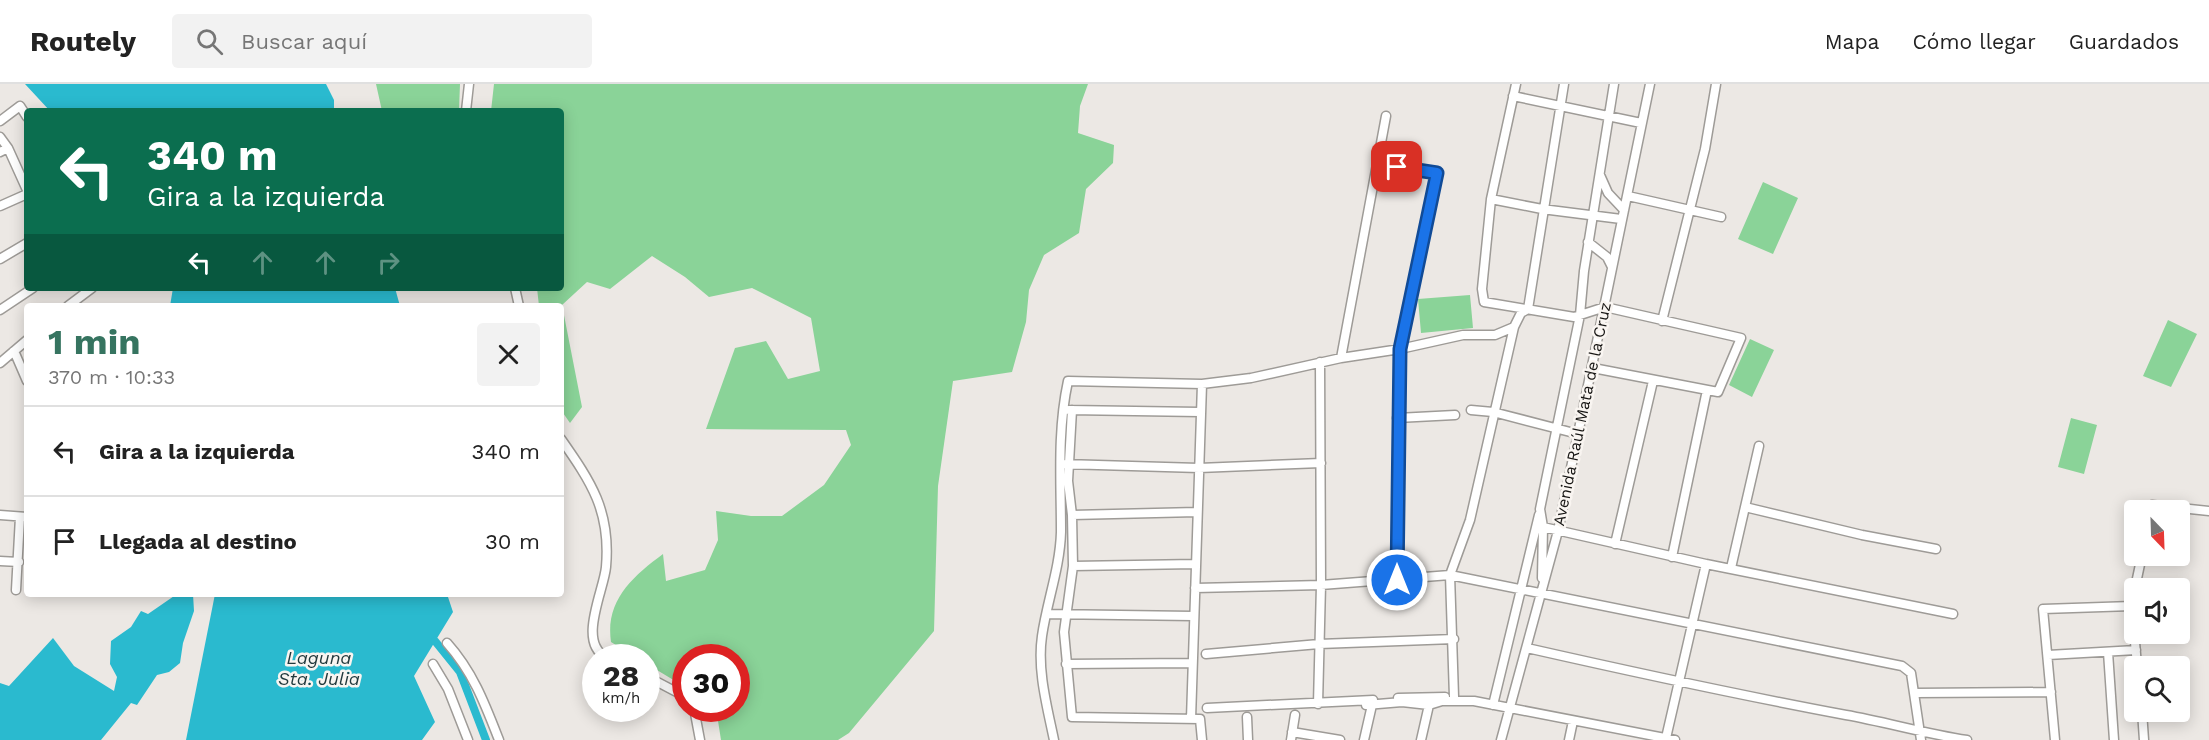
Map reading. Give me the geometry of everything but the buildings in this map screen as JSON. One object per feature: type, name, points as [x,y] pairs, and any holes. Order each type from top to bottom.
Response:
[{"type":"street","points":[[466,108],[469,84]]},
{"type":"street","points":[[1516,84],[1491,199],[1482,289],[1484,302],[1574,317],[1605,307],[1741,338],[1718,392],[1593,368]]},
{"type":"street","points":[[1528,309],[1542,209],[1564,84]]},
{"type":"street","points":[[1493,705],[1558,429],[1580,315],[1588,242],[1614,84]]},
{"type":"street","name":"Avenida Raúl Mata de la Cruz","points":[[1501,740],[1558,531],[1650,84]]},
{"type":"street","points":[[1662,321],[1705,149],[1716,84]]},
{"type":"street","points":[[1514,96],[1641,123]]},
{"type":"street","points":[[0,120],[20,106],[24,112]]},
{"type":"street","points":[[1341,357],[1386,116]]},
{"type":"street","points":[[0,137],[4,150],[24,186]]},
{"type":"street","points":[[1377,164],[1437,173],[1400,349],[1397,418],[1397,580]]},
{"type":"street","points":[[1599,171],[1608,193],[1622,214]]},
{"type":"street","points":[[0,206],[24,193]]},
{"type":"street","points":[[1628,196],[1721,216]]},
{"type":"street","points":[[1491,199],[1542,209],[1593,214],[1622,214]]},
{"type":"street","points":[[1588,242],[1607,257],[1612,268]]},
{"type":"street","points":[[0,259],[24,245]]},
{"type":"street","points":[[0,310],[28,291]]},
{"type":"street","points":[[71,303],[81,291]]},
{"type":"street","points":[[1454,697],[1454,639],[1450,575],[1470,520],[1514,327],[1521,313],[1528,309]]},
{"type":"street","points":[[1054,740],[1041,674],[1042,636],[1056,574],[1061,531],[1058,464],[1062,410],[1068,381],[1202,384],[1263,376],[1341,357],[1400,349],[1463,335],[1495,335],[1514,327]]},
{"type":"street","points":[[0,363],[24,343]]},
{"type":"street","points":[[14,351],[24,374]]},
{"type":"street","points":[[1318,704],[1321,585],[1320,362]]},
{"type":"street","points":[[1615,544],[1653,381]]},
{"type":"street","points":[[1191,719],[1202,384]]},
{"type":"street","points":[[1672,556],[1707,390]]},
{"type":"street","points":[[1062,410],[1200,412]]},
{"type":"street","points":[[1072,410],[1068,465],[1073,566],[1065,616],[1066,664],[1072,717],[1200,719],[1202,740]]},
{"type":"street","points":[[1471,410],[1493,412],[1578,435]]},
{"type":"street","points":[[1397,418],[1455,415]]},
{"type":"street","points":[[564,443],[585,473],[601,507],[607,563],[592,638],[594,644]]},
{"type":"street","points":[[1731,568],[1759,447]]},
{"type":"street","points":[[1058,464],[1199,468],[1321,463]]},
{"type":"street","points":[[1745,507],[1862,535],[1936,549]]},
{"type":"street","points":[[1540,509],[1543,527],[1542,594]]},
{"type":"street","points":[[2190,509],[2209,511]]},
{"type":"street","points":[[1072,515],[1197,512]]},
{"type":"street","points":[[0,515],[23,517],[16,590]]},
{"type":"street","points":[[1543,527],[1706,564],[1953,614]]},
{"type":"street","points":[[0,561],[19,562]]},
{"type":"street","points":[[1073,566],[1196,564]]},
{"type":"street","points":[[1207,708],[1454,697],[1509,706],[1629,736],[1671,739],[1691,622],[1706,564]]},
{"type":"street","points":[[1196,588],[1321,585],[1450,575],[1691,622],[1902,666],[1911,673],[1920,736]]},
{"type":"street","points":[[2055,740],[2043,609],[2124,606]]},
{"type":"street","points":[[1047,614],[1193,616]]},
{"type":"street","points":[[1206,654],[1320,644],[1454,639]]},
{"type":"street","points":[[447,643],[466,664],[482,696],[499,740]]},
{"type":"street","points":[[2135,644],[2136,656]]},
{"type":"street","points":[[1527,648],[1679,682],[1846,715],[1920,736],[1967,740]]},
{"type":"street","points":[[2048,655],[2136,650]]},
{"type":"street","points":[[2108,652],[2114,740]]},
{"type":"street","points":[[1066,664],[1192,663]]},
{"type":"street","points":[[433,664],[448,689],[468,740]]},
{"type":"street","points":[[1915,693],[2051,692]]},
{"type":"street","points":[[1365,740],[1369,705],[1402,702],[1429,705],[1442,701],[1474,701]]},
{"type":"street","points":[[1421,740],[1429,705]]},
{"type":"street","points":[[1295,715],[1292,736],[1340,740]]},
{"type":"street","points":[[1247,717],[1248,740]]},
{"type":"street","points":[[1569,740],[1573,721]]},
{"type":"street","points":[[697,722],[700,740]]},
{"type":"street","points":[[2143,722],[2144,740]]},
{"type":"green space","points":[[376,84],[460,84],[459,108],[381,108]]},
{"type":"green space","points":[[494,84],[1088,84],[1080,106],[1078,133],[1114,145],[1113,163],[1086,189],[1079,233],[1044,255],[1029,290],[1026,322],[1012,372],[953,381],[938,486],[934,631],[849,733],[838,740],[721,740],[718,722],[750,722],[750,644],[672,644],[672,679],[660,672],[660,644],[614,644],[611,642],[610,627],[617,602],[631,581],[641,572],[663,554],[666,581],[705,570],[718,540],[716,511],[751,516],[782,516],[824,485],[851,445],[846,430],[706,429],[735,348],[766,341],[788,379],[820,371],[811,318],[752,288],[709,297],[685,277],[652,256],[610,289],[587,282],[564,303],[539,303],[537,291],[564,291],[564,108],[491,108]]},
{"type":"green space","points":[[1763,182],[1798,198],[1773,254],[1738,239]]},
{"type":"green space","points":[[1470,295],[1473,328],[1421,333],[1418,299]]},
{"type":"green space","points":[[564,315],[582,407],[570,423],[564,414]]},
{"type":"green space","points":[[2168,320],[2197,334],[2171,387],[2143,376]]},
{"type":"green space","points":[[1750,339],[1774,350],[1752,397],[1729,385]]},
{"type":"green space","points":[[2071,418],[2097,425],[2084,474],[2058,467]]},
{"type":"water","points":[[25,84],[326,84],[334,100],[334,108],[47,108]]},
{"type":"water","points":[[172,291],[396,291],[399,303],[170,303]]},
{"type":"water","points":[[173,597],[193,597],[194,611],[183,643],[180,663],[169,672],[157,675],[137,705],[131,703],[101,740],[0,740],[0,683],[9,686],[53,638],[74,666],[114,691],[117,677],[110,664],[111,641],[131,627],[141,611],[148,614]]},
{"type":"water","name":"Laguna Sta. Julia","points":[[214,597],[448,597],[453,612],[414,676],[435,722],[422,740],[186,740]]},
{"type":"waterway","points":[[435,641],[460,672],[486,740]]},
{"type":"route","points":[[1397,167],[1437,173],[1400,349],[1397,418],[1397,580]]}]
